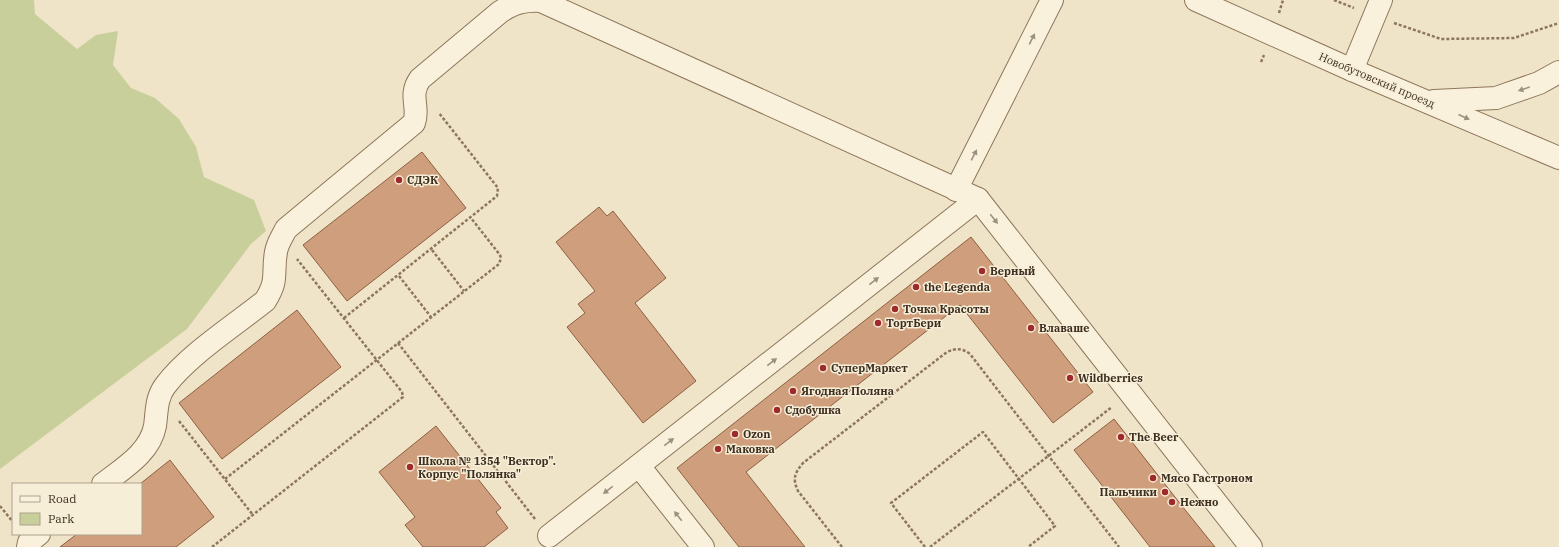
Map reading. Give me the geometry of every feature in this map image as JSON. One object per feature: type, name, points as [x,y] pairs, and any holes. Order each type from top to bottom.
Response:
[{"type":"street","points":[[104,483],[142,453],[149,442],[155,427],[155,417],[164,387],[179,369],[265,301],[273,290],[276,279],[276,254],[281,238],[286,229],[414,123],[417,115],[413,96],[416,84],[420,79],[500,12],[514,3],[526,0],[541,1],[978,199],[1251,547]]},
{"type":"street","points":[[956,190],[1052,0]]},
{"type":"street","name":"Новобутовский проезд","points":[[1196,0],[1352,70],[1428,101],[1559,158]]},
{"type":"street","points":[[1352,70],[1378,8]]},
{"type":"street","points":[[1428,101],[1496,98],[1539,83],[1559,72]]},
{"type":"street","points":[[547,543],[639,466],[978,199]]},
{"type":"street","points":[[639,466],[702,547]]},
{"type":"street","points":[[28,547],[29,542],[38,535]]},
{"type":"path","points":[[1334,0],[1378,8],[1441,39],[1514,38],[1559,23]]},
{"type":"path","points":[[344,318],[495,200],[497,196],[498,188],[416,84]]},
{"type":"path","points":[[225,479],[499,264],[501,258],[472,218]]},
{"type":"path","points":[[212,547],[403,397],[402,392],[281,238]]},
{"type":"path","points":[[432,250],[464,291]]},
{"type":"path","points":[[399,276],[432,317]]},
{"type":"path","points":[[398,344],[547,543]]},
{"type":"path","points":[[842,547],[798,491],[794,482],[795,473],[803,463],[947,352],[955,348],[964,350],[970,354],[1119,547]]},
{"type":"path","points":[[160,397],[253,515]]},
{"type":"path","points":[[930,547],[1107,410]]},
{"type":"path","points":[[924,547],[891,503],[983,432],[1055,526],[1028,547]]},
{"type":"path","points":[[0,506],[12,521]]},
{"type":"green space","points":[[0,0],[34,0],[35,14],[77,49],[96,35],[118,31],[113,65],[131,88],[155,98],[179,119],[196,147],[204,177],[254,200],[266,231],[251,244],[187,329],[0,469]]},
{"type":"building","points":[[422,152],[466,208],[347,301],[303,245]]},
{"type":"building","points":[[599,207],[607,216],[613,211],[666,278],[635,303],[696,381],[643,423],[567,327],[585,313],[578,304],[595,291],[556,242]]},
{"type":"building","points":[[971,237],[1093,392],[1053,423],[960,305],[746,472],[805,547],[739,547],[677,468]]},
{"type":"building","points":[[297,310],[341,367],[222,459],[179,403]]},
{"type":"building","points":[[1114,419],[1215,547],[1150,547],[1074,450]]},
{"type":"building","points":[[436,426],[501,508],[496,512],[508,528],[484,547],[423,547],[405,525],[415,517],[379,472]]},
{"type":"building","points":[[170,460],[214,517],[176,547],[60,547],[76,535],[142,535],[141,483]]},
{"type":"place","name":"СДЭК","points":[[399,180]]},
{"type":"place","name":"Верный","points":[[982,271]]},
{"type":"place","name":"the Legenda","points":[[916,287]]},
{"type":"place","name":"Точка Красоты","points":[[895,309]]},
{"type":"place","name":"ТортБери","points":[[878,323]]},
{"type":"place","name":"Влаваше","points":[[1031,328]]},
{"type":"place","name":"СуперМаркет","points":[[823,368]]},
{"type":"place","name":"Wildberries","points":[[1070,378]]},
{"type":"place","name":"Ягодная Поляна","points":[[793,391]]},
{"type":"place","name":"Сдобушка","points":[[777,410]]},
{"type":"place","name":"Ozon","points":[[735,434]]},
{"type":"place","name":"The Beer","points":[[1121,437]]},
{"type":"place","name":"Маковка","points":[[718,449]]},
{"type":"place","name":"Школа № 1354 \"Вектор\". Корпус \"Полянка\"","points":[[410,467]]},
{"type":"place","name":"Мясо Гастроном","points":[[1153,478]]},
{"type":"place","name":"Пальчики","points":[[1165,492]]},
{"type":"place","name":"Нежно","points":[[1172,502]]}]
